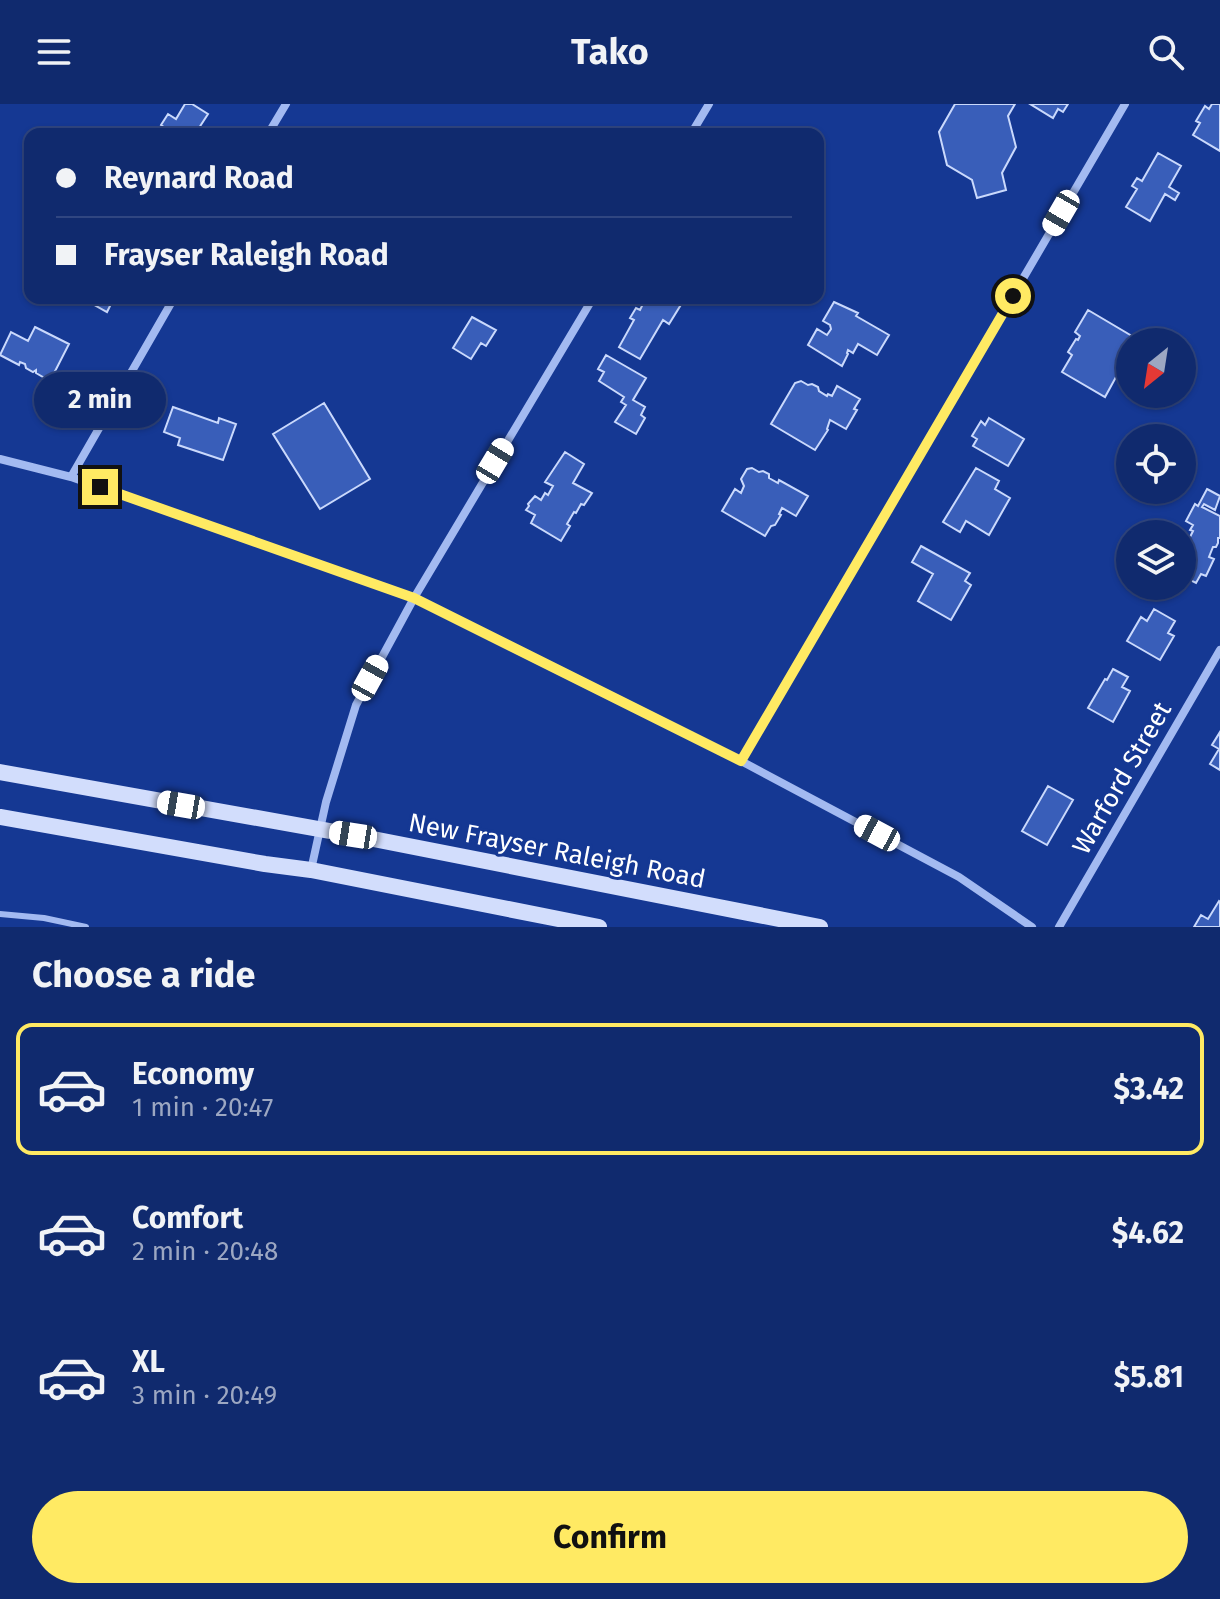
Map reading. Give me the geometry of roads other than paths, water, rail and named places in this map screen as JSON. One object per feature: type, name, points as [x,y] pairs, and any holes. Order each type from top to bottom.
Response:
[{"type":"main road","name":"New Frayser Raleigh Road","points":[[0,772],[363,837],[820,927]]},
{"type":"main road","points":[[0,817],[311,870],[599,927]]},
{"type":"street","points":[[272,128],[286,104]]},
{"type":"street","points":[[695,128],[709,104]]},
{"type":"street","points":[[741,761],[1125,104]]},
{"type":"street","points":[[71,477],[171,304]]},
{"type":"street","points":[[311,870],[326,802],[356,705],[414,598],[589,304]]},
{"type":"street","points":[[0,459],[71,477],[414,598],[741,761],[959,877],[1032,927]]},
{"type":"street","name":"Warford Street","points":[[1059,927],[1220,650]]},
{"type":"lane","points":[[0,914],[44,918],[82,926]]}]
